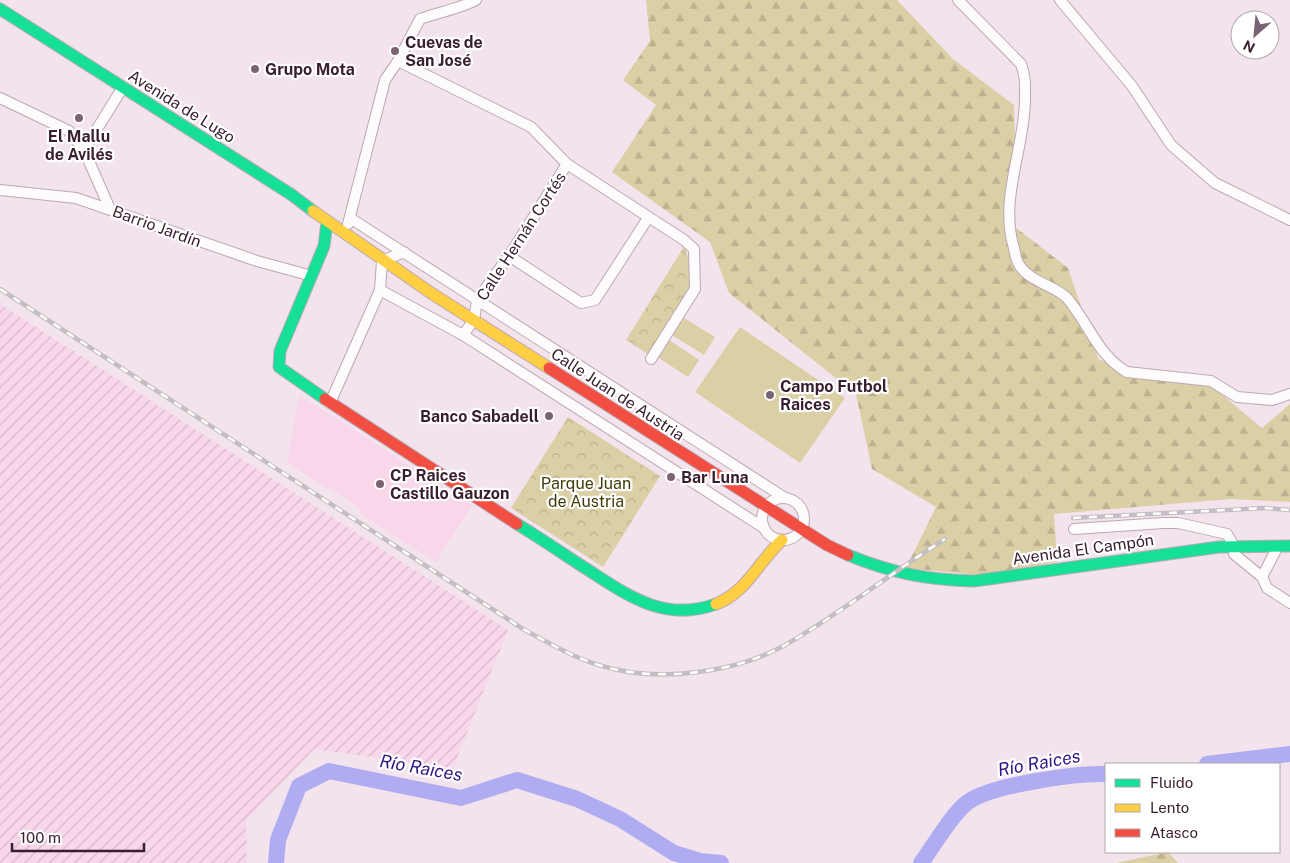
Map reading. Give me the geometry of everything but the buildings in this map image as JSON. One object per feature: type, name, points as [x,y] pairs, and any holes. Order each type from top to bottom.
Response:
[{"type":"main road","name":"Avenida de Lugo","points":[[0,9],[292,195],[344,234]]},
{"type":"main road","points":[[327,222],[324,246],[280,351],[279,367],[286,374],[629,596],[654,608],[679,612],[700,609],[721,602],[744,586],[782,540]]},
{"type":"main road","name":"Calle Juan de Austria","points":[[344,234],[382,261],[801,529],[827,545],[881,567]]},
{"type":"main road","name":"Avenida El Campón","points":[[881,567],[907,575],[934,580],[974,581],[1234,546],[1284,546]]},
{"type":"street","points":[[344,234],[350,218],[385,80],[398,61],[420,19],[451,8],[468,5],[476,0]]},
{"type":"street","points":[[958,0],[1021,64],[1026,76],[1024,121],[1009,201],[1009,232],[1019,265],[1025,272],[1066,297],[1107,356],[1115,366],[1126,372],[1211,381],[1237,397],[1272,400],[1290,394]]},
{"type":"street","points":[[1060,0],[1132,86],[1171,145],[1215,183],[1290,220]]},
{"type":"street","points":[[398,61],[531,127],[567,164],[684,240],[694,249],[695,289],[651,359]]},
{"type":"street","points":[[84,150],[123,87]]},
{"type":"street","points":[[0,98],[69,131],[84,150],[110,209]]},
{"type":"street","name":"Calle Hernán Cortés","points":[[463,335],[474,320],[477,300],[509,256],[567,164]]},
{"type":"street","name":"Barrio Jardín","points":[[0,190],[76,198],[256,261],[312,276]]},
{"type":"street","points":[[350,218],[785,498],[791,500],[801,509],[803,522],[801,529],[793,537],[782,540],[772,536],[764,528],[463,335],[380,290]]},
{"type":"street","points":[[509,256],[581,303],[595,300],[648,218]]},
{"type":"street","points":[[330,403],[380,290],[382,261],[404,252]]},
{"type":"street","points":[[764,528],[762,517],[766,507],[778,499],[785,498]]},
{"type":"street","points":[[1074,529],[1178,523],[1228,534],[1234,546],[1234,554],[1262,577],[1267,588],[1290,603]]},
{"type":"street","points":[[1262,577],[1284,546]]},
{"type":"shaded area","points":[[0,304],[508,630],[453,768],[314,749],[246,821],[247,863],[0,863]]},
{"type":"shaded area","name":"CP Raices Castillo Gauzon","points":[[299,395],[472,505],[436,562],[361,514],[359,507],[287,463]]},
{"type":"green space","points":[[646,0],[897,0],[953,59],[1014,105],[1015,146],[1011,224],[1068,268],[1099,360],[1208,383],[1262,428],[1290,404],[1290,502],[1230,499],[1054,514],[1057,562],[978,575],[906,568],[936,507],[872,469],[856,394],[729,293],[710,242],[612,172],[656,105],[623,80],[650,41]]},
{"type":"green space","points":[[685,245],[689,263],[689,289],[648,354],[626,340]]},
{"type":"green space","points":[[684,318],[715,337],[704,355],[672,335]]},
{"type":"green space","name":"Campo Futbol Raices","points":[[740,327],[845,398],[800,463],[695,392]]},
{"type":"green space","points":[[669,340],[699,360],[688,377],[657,357]]},
{"type":"green space","name":"Parque Juan de Austria","points":[[568,417],[660,476],[603,567],[511,508]]},
{"type":"green space","points":[[1169,853],[1178,863],[1116,863]]},
{"type":"waterway","name":"Río Raices","points":[[1215,763],[1290,754]]},
{"type":"waterway","name":"Río Raices","points":[[276,863],[278,840],[299,786],[329,771],[461,798],[517,780],[577,799],[620,819],[674,853],[700,861],[721,863]]},
{"type":"waterway","name":"Río Raices","points":[[921,863],[943,830],[962,807],[979,796],[995,790],[1035,781],[1105,774]]},
{"type":"railway","points":[[0,289],[523,629],[552,645],[602,666],[647,674],[672,674],[721,668],[767,654],[827,619],[945,539]]},
{"type":"railway","points":[[1073,518],[1265,508],[1290,510]]},
{"type":"traffic: fast","points":[[0,9],[292,195],[313,211]]},
{"type":"traffic: fast","points":[[325,399],[279,367],[280,351],[324,246],[327,222]]},
{"type":"traffic: fast","points":[[517,524],[616,588],[647,603],[663,608],[680,610],[697,609],[716,604]]},
{"type":"traffic: fast","points":[[848,555],[895,571],[925,577],[974,581],[1219,547],[1290,546]]},
{"type":"traffic: slow","points":[[313,211],[431,293],[549,368]]},
{"type":"traffic: slow","points":[[716,604],[736,592],[782,540]]},
{"type":"traffic: jam","points":[[549,368],[827,545],[848,555]]},
{"type":"traffic: jam","points":[[325,399],[517,524]]},
{"type":"place","name":"Cuevas de San José","points":[[395,51]]},
{"type":"place","name":"Grupo Mota","points":[[255,69]]},
{"type":"place","name":"El Mallu de Avilés","points":[[79,118]]},
{"type":"place","name":"Campo Futbol Raices","points":[[770,395]]},
{"type":"place","name":"Banco Sabadell","points":[[549,416]]},
{"type":"place","name":"Bar Luna","points":[[671,477]]},
{"type":"place","name":"CP Raices Castillo Gauzon","points":[[380,484]]}]
